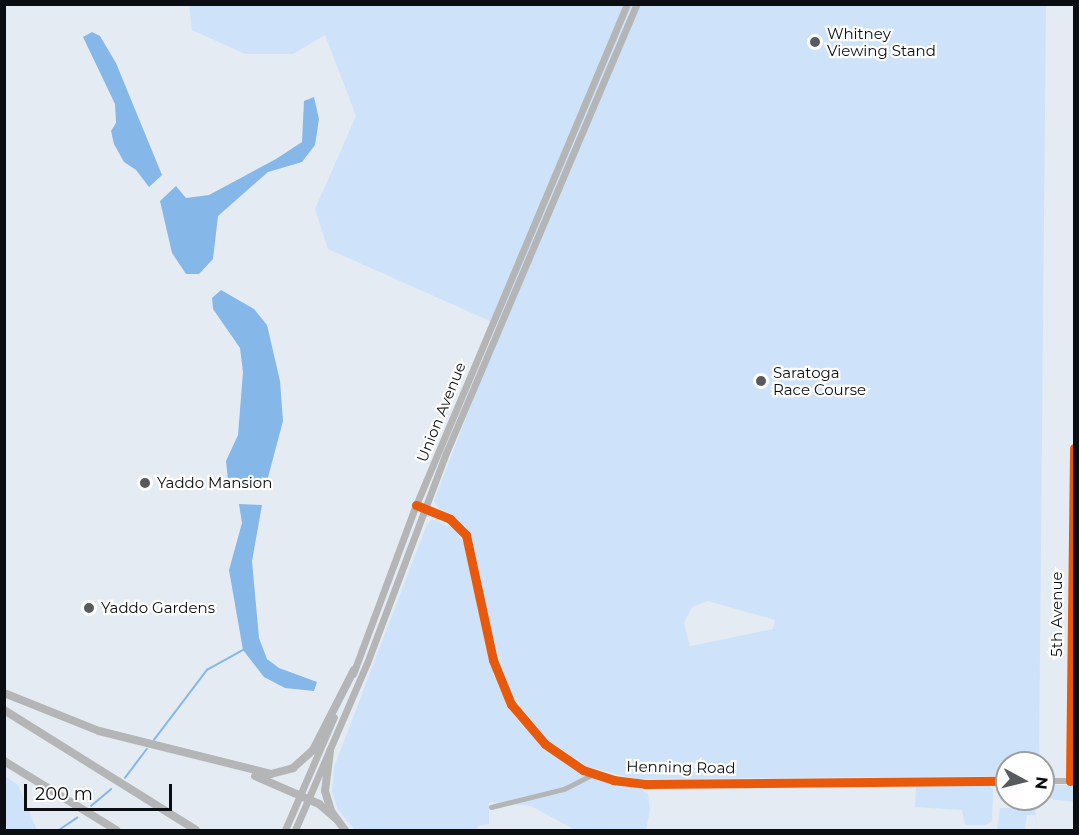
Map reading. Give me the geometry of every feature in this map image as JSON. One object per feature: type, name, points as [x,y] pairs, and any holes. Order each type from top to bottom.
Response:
[{"type":"highway","points":[[4,693],[99,730],[232,767],[271,774],[300,763],[313,750],[354,670]]},
{"type":"highway","points":[[4,710],[196,831]]},
{"type":"highway","points":[[330,751],[325,791],[336,819],[345,831]]},
{"type":"highway","points":[[4,761],[116,831]]},
{"type":"highway","points":[[232,767],[309,800],[336,819]]},
{"type":"main road","name":"Union Avenue","points":[[285,831],[354,670],[416,505],[627,4]]},
{"type":"main road","name":"Union Avenue","points":[[296,831],[330,751],[425,509],[637,4]]},
{"type":"street","name":"5th Avenue","points":[[1072,781],[1074,447]]},
{"type":"street","name":"Henning Road","points":[[416,505],[450,519],[466,535],[493,660],[511,705],[545,744],[593,774],[645,783],[995,781]]},
{"type":"street","points":[[491,807],[564,789],[593,774]]},
{"type":"street","points":[[1055,781],[1072,781]]},
{"type":"shaded area","name":"Saratoga Race Course","points":[[189,5],[1046,5],[1039,751],[995,751],[995,776],[636,779],[588,767],[545,738],[510,691],[492,633],[473,541],[464,525],[438,508],[434,501],[501,326],[328,249],[315,209],[356,116],[325,35],[293,54],[245,54],[192,30]],"holes":[[[708,601],[775,620],[773,629],[691,646],[691,650],[684,623],[692,607]]]},
{"type":"shaded area","points":[[432,519],[455,529],[466,548],[494,676],[515,717],[542,746],[579,774],[640,788],[648,795],[650,810],[646,830],[575,830],[531,806],[489,802],[489,824],[478,826],[477,830],[355,830],[338,810],[332,792],[334,767],[427,524]]},
{"type":"shaded area","points":[[5,776],[18,785],[37,830],[5,830]]},
{"type":"shaded area","points":[[988,785],[993,790],[992,821],[986,825],[965,825],[962,810],[915,807],[916,786]]},
{"type":"shaded area","points":[[1055,785],[1074,785],[1074,802],[1055,800]]},
{"type":"shaded area","points":[[1000,811],[1035,811],[1037,829],[1035,815],[1027,815],[1025,829],[997,830]]},
{"type":"water","points":[[92,32],[100,36],[116,63],[162,175],[149,187],[136,170],[124,162],[114,144],[111,131],[116,123],[115,104],[83,37]]},
{"type":"water","points":[[314,97],[319,119],[315,145],[302,162],[268,172],[218,216],[213,259],[199,274],[186,274],[172,253],[160,201],[176,186],[186,198],[209,195],[276,159],[302,142],[304,101]]},
{"type":"water","points":[[221,290],[254,309],[267,325],[280,381],[283,421],[266,485],[228,480],[226,461],[238,435],[243,372],[240,348],[213,309],[212,298]]},
{"type":"water","points":[[239,504],[262,505],[252,561],[259,638],[267,659],[279,668],[317,682],[314,691],[285,688],[264,677],[243,650],[229,570],[242,523]]},
{"type":"waterway","points":[[154,740],[207,670],[243,650]]},
{"type":"waterway","points":[[125,778],[147,749]]},
{"type":"waterway","points":[[91,806],[111,789]]},
{"type":"waterway","points":[[59,830],[77,818]]},
{"type":"cycle path","points":[[1070,781],[1074,448]]},
{"type":"cycle path","points":[[416,505],[450,519],[466,535],[493,660],[511,704],[545,744],[583,770],[613,780],[645,784],[995,781]]},
{"type":"place","name":"Whitney Viewing Stand","points":[[815,42]]},
{"type":"place","name":"Saratoga Race Course","points":[[761,381]]},
{"type":"place","name":"Yaddo Mansion","points":[[145,483]]},
{"type":"place","name":"Yaddo Gardens","points":[[89,608]]}]
